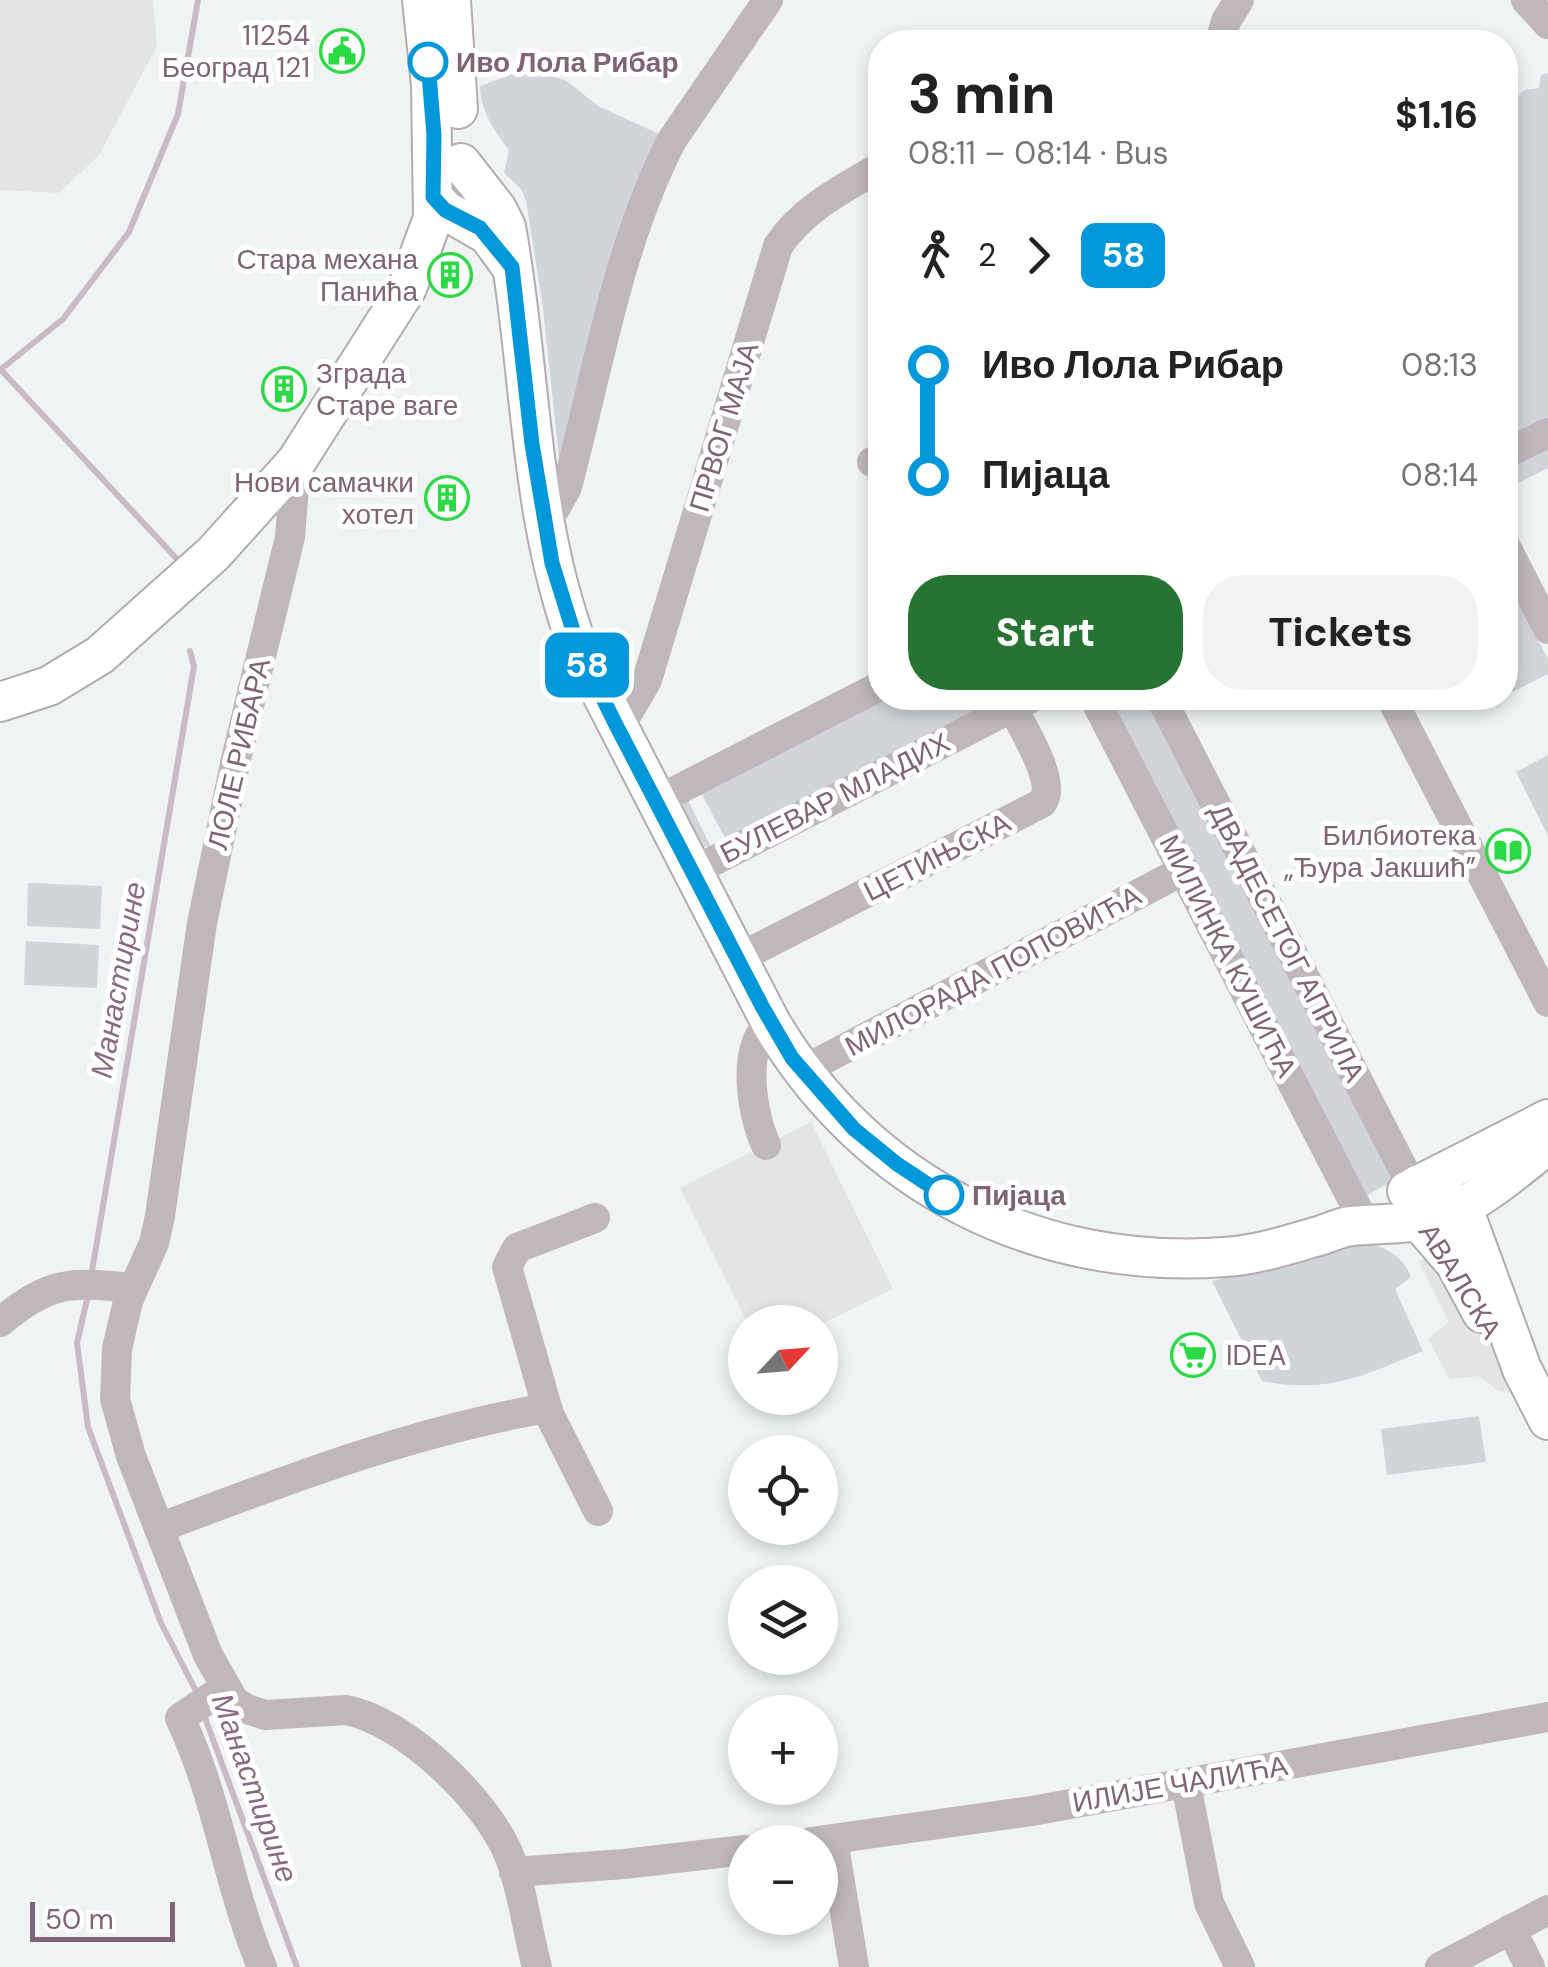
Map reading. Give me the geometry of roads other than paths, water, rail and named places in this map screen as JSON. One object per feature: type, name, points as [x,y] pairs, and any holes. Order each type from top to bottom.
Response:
[{"type":"main road","name":"ЛОЛЕ РИБАРА","points":[[296,462],[408,288],[450,205],[422,0]]},
{"type":"main road","points":[[452,0],[450,205],[497,209],[506,227],[542,512],[566,614],[615,723],[771,1023],[802,1071],[854,1129],[910,1173],[980,1215],[1102,1254],[1180,1259],[1229,1257],[1356,1221],[1417,1198],[1548,1119]]},
{"type":"main road","points":[[0,702],[49,686],[118,640],[212,554],[296,462]]},
{"type":"main road","points":[[1417,1198],[1432,1188],[1459,1208],[1540,1151]]},
{"type":"main road","points":[[1490,1280],[1487,1232],[1492,1209],[1540,1151]]},
{"type":"main road","name":"АВАЛСКА","points":[[1417,1198],[1492,1331],[1522,1369]]},
{"type":"main road","name":"АВАЛСКА","points":[[1459,1208],[1474,1232],[1522,1369],[1548,1420]]},
{"type":"street","points":[[542,512],[556,507],[567,487],[623,270],[660,164],[672,140],[768,0]]},
{"type":"street","points":[[1225,30],[1239,0]]},
{"type":"street","points":[[1526,0],[1548,24]]},
{"type":"street","name":"ПРВОГ МАЈА","points":[[615,723],[636,702],[647,680],[778,246],[802,217],[868,176]]},
{"type":"street","points":[[1518,448],[1548,433]]},
{"type":"street","name":"ЛОЛЕ РИБАРА","points":[[218,1692],[208,1655],[130,1456],[115,1399],[117,1349],[104,1285],[154,1243],[202,922],[236,758],[290,537],[296,462]]},
{"type":"street","points":[[1518,570],[1548,629]]},
{"type":"street","points":[[656,801],[868,692]]},
{"type":"street","name":"БУЛЕВАР МЛАДИХ","points":[[692,872],[1006,710]]},
{"type":"street","name":"ЦЕТИЊСКА","points":[[737,959],[1042,802],[1047,797],[1048,783],[1025,710]]},
{"type":"street","name":"МИЛИНКА КУШИЋА","points":[[1100,710],[1184,870],[1356,1221]]},
{"type":"street","name":"ДВАДЕСЕТОГ АПРИЛА","points":[[1167,710],[1417,1198]]},
{"type":"street","points":[[1397,710],[1548,1002]]},
{"type":"street","name":"МИЛОРАДА ПОПОВИЋА","points":[[802,1071],[1184,870]]},
{"type":"street","points":[[766,1145],[754,1112],[753,1068],[759,1036],[771,1023]]},
{"type":"street","points":[[595,1218],[517,1248],[508,1262],[546,1408],[598,1511]]},
{"type":"street","points":[[0,1322],[49,1289],[104,1285]]},
{"type":"street","points":[[159,1528],[358,1455],[462,1424],[546,1408]]},
{"type":"street","points":[[262,1967],[241,1916],[211,1796],[180,1718],[218,1692],[265,1715],[358,1712],[417,1748],[474,1799],[499,1836],[514,1872],[537,1967]]},
{"type":"street","name":"ИЛИЈЕ ЧАЛИЋА","points":[[838,1839],[1032,1811],[1548,1717]]},
{"type":"street","points":[[1186,1784],[1210,1903],[1240,1967]]},
{"type":"street","points":[[514,1872],[728,1852]]},
{"type":"street","points":[[838,1904],[854,1967]]},
{"type":"street","points":[[1440,1967],[1548,1910]]},
{"type":"street","points":[[1511,1930],[1530,1967]]},
{"type":"waterway","points":[[0,370],[63,319],[129,232],[178,114],[198,0]]},
{"type":"waterway","name":"Манастирине","points":[[1,370],[177,559]]},
{"type":"waterway","name":"Манастирине","points":[[91,1277],[194,666],[190,651]]},
{"type":"waterway","name":"Манастирине","points":[[88,1295],[77,1343],[88,1427],[161,1623],[197,1693]]},
{"type":"waterway","name":"Манастирине","points":[[204,1715],[297,1967]]},
{"type":"place","name":"11254 Београд 121","points":[[342,51]]},
{"type":"place","name":"Иво Лола Рибар","points":[[428,62]]},
{"type":"place","name":"Стара механа Панића","points":[[450,275]]},
{"type":"place","name":"Зграда Старе ваге","points":[[284,389]]},
{"type":"place","name":"Нови самачки хотел","points":[[447,498]]},
{"type":"place","name":"Билбиотека „Ђура Јакшић”","points":[[1508,851]]},
{"type":"place","name":"Пијаца","points":[[944,1195]]},
{"type":"place","name":"IDEA","points":[[1193,1355]]}]
